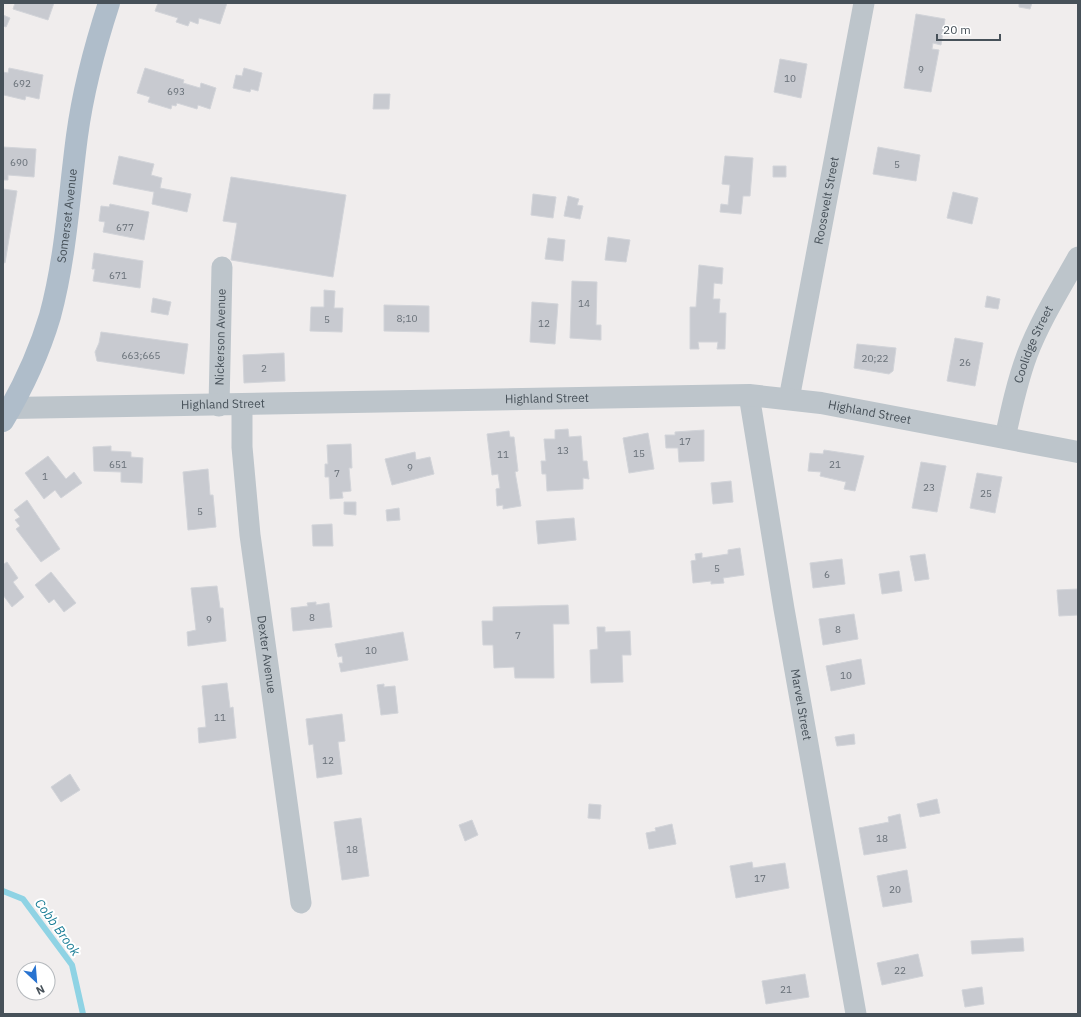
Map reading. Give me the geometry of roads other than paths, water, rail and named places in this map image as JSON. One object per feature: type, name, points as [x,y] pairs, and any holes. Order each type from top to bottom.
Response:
[{"type":"main road","name":"Somerset Avenue","points":[[7,415],[38,347],[56,292],[68,216],[77,135],[86,88],[99,35],[109,3]]},
{"type":"street","name":"Roosevelt Street","points":[[789,399],[864,3]]},
{"type":"street","name":"Coolidge Street","points":[[1005,438],[1014,397],[1027,355],[1037,332],[1078,257]]},
{"type":"street","name":"Nickerson Avenue","points":[[219,406],[222,267]]},
{"type":"street","name":"Highland Street","points":[[7,415],[242,405],[749,395],[821,403],[1078,452]]},
{"type":"street","name":"Marvel Street","points":[[749,395],[784,609],[856,1014]]},
{"type":"street","name":"Dexter Avenue","points":[[242,405],[242,447],[252,554],[301,902]]},
{"type":"waterway","name":"Cobb Brook","points":[[3,891],[23,899],[72,965],[83,1014]]}]
